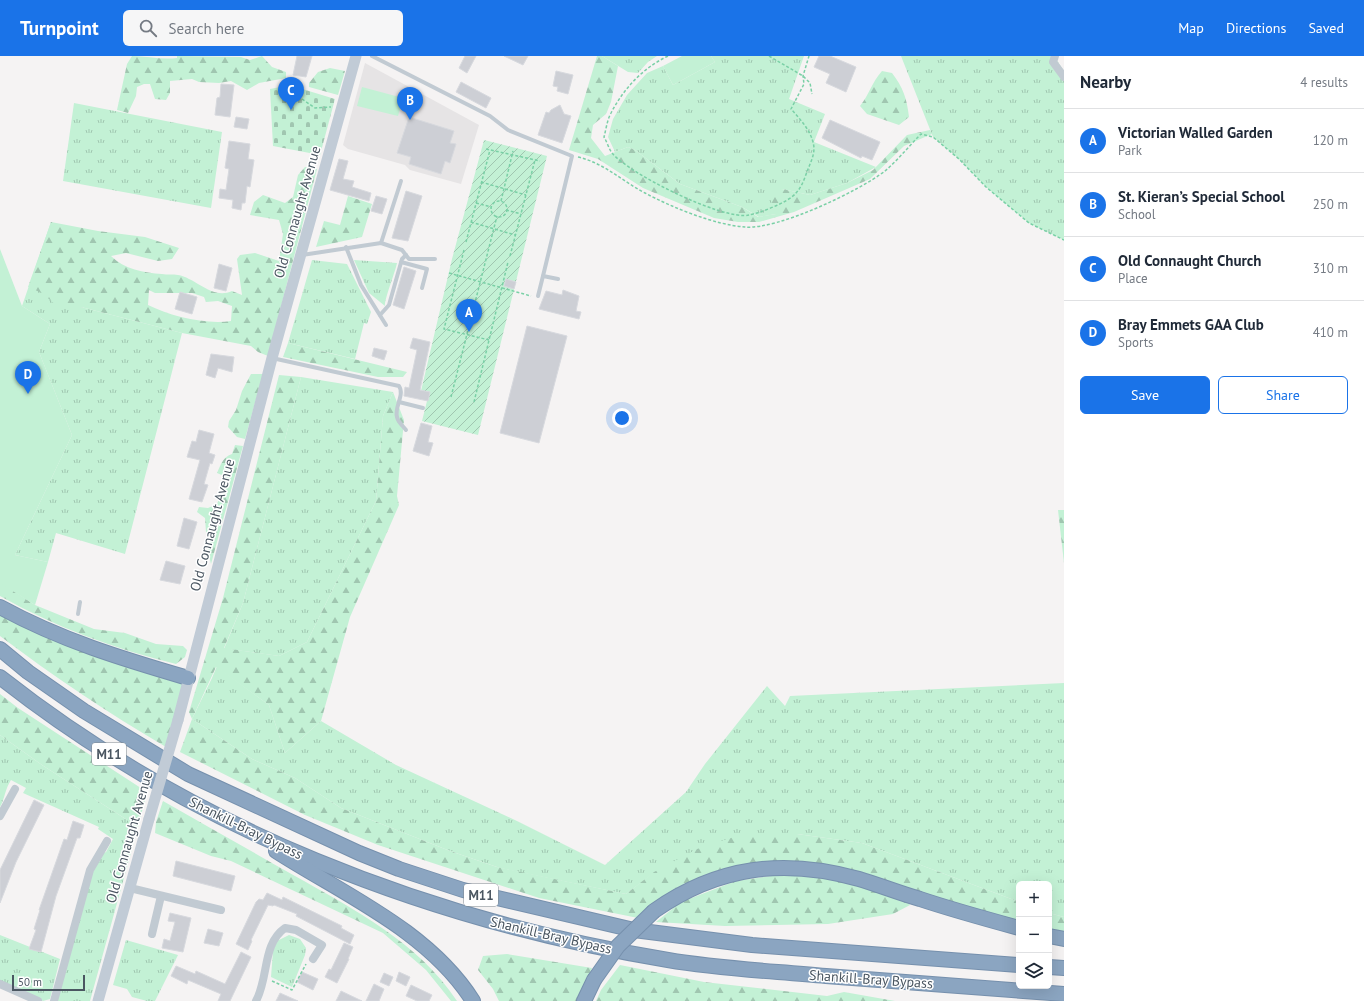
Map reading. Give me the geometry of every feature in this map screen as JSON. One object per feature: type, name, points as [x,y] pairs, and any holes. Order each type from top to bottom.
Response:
[{"type":"highway","points":[[0,607],[33,626],[100,652],[188,678]]},
{"type":"highway","name":"Shankill-Bray Bypass","points":[[0,649],[28,672],[84,711],[188,774],[359,853],[399,869],[463,890],[634,930],[752,945],[1016,965]]},
{"type":"highway","name":"Shankill-Bray Bypass","points":[[0,677],[48,715],[141,775],[226,820],[338,871],[409,897],[501,924],[669,960],[758,970],[1064,994]]},
{"type":"highway","points":[[226,820],[402,929],[448,970],[473,1001]]},
{"type":"highway","points":[[584,1001],[594,980],[618,946],[654,911],[683,893],[705,882],[747,870],[772,868],[807,869],[859,880],[1016,927]]},
{"type":"highway","points":[[1052,937],[1064,939]]},
{"type":"highway","points":[[1052,967],[1064,968]]},
{"type":"street","name":"Old Connaught Avenue","points":[[98,1001],[178,720],[272,358],[356,56]]},
{"type":"street","points":[[1055,56],[1053,62],[1064,77]]},
{"type":"street","points":[[0,816],[15,789]]},
{"type":"street","points":[[54,1001],[90,870],[107,841]]},
{"type":"street","points":[[130,888],[221,910]]},
{"type":"street","points":[[152,934],[161,896]]},
{"type":"street","points":[[256,1001],[262,991],[270,945],[277,933],[285,928],[296,930],[322,945],[313,959]]},
{"type":"street","points":[[0,984],[38,1001]]},
{"type":"lane","points":[[372,56],[490,116],[508,130],[572,156],[538,296]]},
{"type":"lane","points":[[381,243],[401,181]]},
{"type":"lane","points":[[300,255],[381,243],[402,250],[409,259],[435,259]]},
{"type":"lane","points":[[346,247],[361,285],[386,325]]},
{"type":"lane","points":[[380,315],[389,305],[401,262],[406,255]]},
{"type":"lane","points":[[401,262],[428,269],[422,288]]},
{"type":"lane","points":[[543,276],[558,279]]},
{"type":"lane","points":[[272,358],[398,386],[400,388],[399,402],[396,412],[397,419],[406,430]]},
{"type":"lane","points":[[399,402],[423,408]]},
{"type":"lane","points":[[78,614],[80,602]]},
{"type":"path","points":[[668,56],[650,65],[625,92],[610,114],[604,137],[613,154],[637,172],[674,192],[699,203],[736,215],[749,216],[796,194],[812,159],[814,148],[810,135],[802,122],[791,109],[804,84],[803,76],[809,56]]},
{"type":"path","points":[[769,56],[803,76],[810,83],[812,94]]},
{"type":"path","points":[[302,99],[315,108],[330,107],[341,109]]},
{"type":"path","points":[[572,156],[595,162],[645,193],[712,221],[746,227],[779,221],[816,208],[869,182],[886,170],[921,134],[933,137],[959,159],[986,187],[1029,223],[1064,240]]},
{"type":"path","points":[[486,149],[540,161]]},
{"type":"path","points":[[466,242],[490,150]]},
{"type":"path","points":[[501,201],[513,151]]},
{"type":"path","points":[[510,256],[535,160]]},
{"type":"path","points":[[482,182],[526,195]]},
{"type":"path","points":[[501,201],[505,204],[506,210],[504,215],[497,216],[492,214],[491,207],[494,202],[501,201]]},
{"type":"path","points":[[476,203],[491,207]]},
{"type":"path","points":[[506,210],[521,214]]},
{"type":"path","points":[[451,397],[497,216]]},
{"type":"path","points":[[471,222],[515,234]]},
{"type":"path","points":[[464,250],[444,329],[489,340]]},
{"type":"path","points":[[474,402],[508,262]]},
{"type":"path","points":[[449,273],[502,288],[538,296]]},
{"type":"path","points":[[265,978],[292,990],[304,964],[313,959]]},
{"type":"shaded area","points":[[365,63],[479,125],[461,184],[410,170],[405,165],[348,149],[343,145]]},
{"type":"green space","points":[[132,56],[166,59],[177,58],[177,56],[241,57],[250,60],[262,56],[272,67],[286,72],[286,78],[259,83],[247,90],[231,81],[219,83],[199,82],[192,79],[170,81],[170,93],[166,100],[155,99],[150,84],[144,84],[137,87],[136,96],[128,113],[117,110],[127,64]]},
{"type":"green space","points":[[597,56],[602,56],[618,66],[611,102],[606,114],[593,125],[591,138],[605,156],[628,147],[635,150],[680,184],[742,207],[758,217],[776,214],[770,196],[782,189],[810,195],[847,183],[873,170],[907,135],[930,130],[932,134],[904,146],[870,179],[794,212],[759,222],[738,222],[714,218],[643,188],[598,159],[569,150]]},
{"type":"green space","points":[[602,56],[657,56],[648,62],[638,73],[628,72]]},
{"type":"green space","points":[[682,56],[711,56],[715,62],[673,85],[663,66]]},
{"type":"green space","points":[[711,56],[804,56],[789,99],[825,114],[814,142],[876,167],[847,183],[810,195],[782,189],[776,214],[759,217],[742,207],[680,184],[635,150],[628,147],[615,152],[608,137],[613,119],[627,95],[647,73],[663,66],[673,85],[715,62]]},
{"type":"green space","points":[[901,56],[1054,56],[1064,71],[1064,240],[1029,223],[986,187],[959,159],[933,137]]},
{"type":"green space","points":[[330,68],[345,71],[338,95],[309,87],[309,83],[318,72]]},
{"type":"green space","points":[[882,71],[892,73],[902,88],[906,99],[909,117],[899,125],[867,114],[860,106]]},
{"type":"green space","points":[[285,86],[299,88],[335,99],[320,155],[273,146],[270,89]]},
{"type":"green space","points":[[362,87],[403,98],[398,116],[357,106]]},
{"type":"green space","points":[[74,103],[222,132],[211,208],[63,181]]},
{"type":"green space","points":[[484,140],[547,156],[478,435],[422,421],[429,393],[421,391],[452,259]]},
{"type":"green space","points":[[305,167],[317,169],[268,356],[258,352],[251,346],[182,333],[81,307],[75,311],[57,306],[42,293],[28,287],[51,222],[98,231],[145,237],[179,248],[172,259],[158,261],[126,253],[111,256],[122,264],[135,270],[178,275],[185,277],[211,291],[225,293],[232,291],[242,295],[237,259],[240,255],[255,253],[279,261],[283,234],[279,220],[250,215],[254,202],[263,195],[285,203],[293,197],[298,175]],"holes":[[[149,290],[155,293],[192,293],[204,297],[206,302],[218,301],[232,306],[231,321],[200,321],[167,313],[148,305]]]},
{"type":"green space","points":[[348,196],[372,204],[362,237],[316,247],[324,221],[340,225]]},
{"type":"green space","points":[[51,222],[81,307],[182,333],[125,554],[56,533],[48,562],[15,555],[72,435],[39,352],[50,324],[22,306]]},
{"type":"green space","points":[[0,249],[22,306],[50,324],[39,352],[72,435],[15,555],[48,562],[35,605],[0,583]]},
{"type":"green space","points":[[312,260],[347,264],[371,312],[367,324],[364,323],[355,359],[288,343]]},
{"type":"green space","points":[[354,260],[397,263],[385,306],[369,293]]},
{"type":"green space","points":[[288,343],[407,372],[403,377],[378,377],[283,357]]},
{"type":"green space","points":[[251,374],[263,374],[245,439],[237,437],[228,427],[229,421],[236,410],[242,391]]},
{"type":"green space","points":[[279,375],[301,377],[243,603],[224,648],[279,656],[307,642],[376,501],[383,416],[393,392],[404,420],[397,496],[399,505],[350,617],[321,721],[285,753],[269,705],[216,667],[192,719],[189,712],[223,598]]},
{"type":"green space","points":[[301,377],[393,392],[383,416],[376,501],[307,642],[279,656],[228,649],[220,669],[269,705],[285,753],[321,721],[396,765],[517,821],[605,865],[686,792],[705,764],[767,686],[785,706],[790,696],[1064,683],[1064,917],[1052,914],[1052,881],[1016,881],[1016,901],[862,843],[797,834],[651,875],[626,894],[500,868],[450,851],[341,808],[295,778],[252,759],[192,719],[212,678],[243,603]]},
{"type":"green space","points":[[235,445],[243,446],[211,564],[208,551],[211,539],[206,532],[205,518],[197,512],[199,507],[208,508],[217,504],[226,482],[224,476],[217,473],[224,459],[232,454]]},
{"type":"green space","points":[[1058,510],[1064,510],[1064,563]]},
{"type":"green space","points":[[0,582],[35,605],[94,629],[125,633],[156,644],[183,646],[187,650],[185,657],[176,664],[130,651],[86,636],[42,618],[0,596]]},
{"type":"green space","points":[[0,612],[32,631],[90,654],[185,683],[166,747],[81,694],[0,636]]},
{"type":"green space","points":[[0,694],[18,708],[147,792],[138,827],[42,765],[0,735]]},
{"type":"green space","points":[[192,719],[252,759],[295,778],[341,808],[450,851],[497,867],[626,894],[654,872],[697,849],[740,835],[797,834],[862,843],[1016,901],[1016,922],[775,861],[719,870],[684,884],[638,918],[539,898],[378,845],[305,815],[180,752]]},
{"type":"green space","points":[[0,735],[42,765],[138,827],[90,1001],[56,1001],[78,908],[100,855],[106,852],[113,839],[98,829],[99,827],[23,793],[26,788],[11,780],[0,807]]},
{"type":"green space","points":[[163,801],[340,902],[384,929],[424,961],[457,1001],[451,1001],[426,970],[383,933],[231,861],[211,856],[155,833],[156,822]]},
{"type":"green space","points":[[779,875],[838,878],[904,898],[910,905],[893,914],[828,924],[725,926],[656,922],[681,902],[736,881]]},
{"type":"green space","points":[[1052,914],[1064,917],[1064,936],[1052,934]]},
{"type":"green space","points":[[0,935],[60,959],[50,999],[43,1001],[0,981]]},
{"type":"green space","points":[[289,935],[300,939],[306,948],[305,955],[292,987],[271,977],[273,951],[277,941]]},
{"type":"green space","points":[[126,940],[178,955],[155,1001],[147,1001],[132,997],[127,989],[113,985]]},
{"type":"green space","points":[[507,954],[592,968],[578,1001],[499,1001],[493,989],[478,970],[483,956]]},
{"type":"green space","points":[[620,965],[704,982],[827,996],[844,992],[895,1001],[596,1001],[601,990]]},
{"type":"building","points":[[297,56],[312,56],[306,77],[293,75]]},
{"type":"building","points":[[465,56],[476,56],[467,73],[459,68]]},
{"type":"building","points":[[504,56],[528,56],[523,65]]},
{"type":"building","points":[[819,56],[830,56],[856,67],[846,92],[826,83],[830,74],[814,67]]},
{"type":"building","points":[[556,71],[573,75],[568,94],[557,91],[558,87],[553,86]]},
{"type":"building","points":[[461,82],[491,98],[486,108],[456,92]]},
{"type":"building","points":[[221,84],[234,85],[230,117],[215,115],[217,98],[220,97]]},
{"type":"building","points":[[560,105],[564,114],[571,116],[562,143],[538,135],[546,112],[549,113],[551,110]]},
{"type":"building","points":[[236,117],[249,119],[247,129],[234,127]]},
{"type":"building","points":[[409,117],[454,131],[450,143],[456,144],[450,163],[445,161],[441,174],[409,164],[411,157],[397,153]]},
{"type":"building","points":[[830,120],[880,142],[872,160],[862,156],[861,158],[822,138]]},
{"type":"building","points":[[229,141],[250,144],[248,159],[254,160],[250,187],[247,186],[245,203],[242,203],[241,210],[232,208],[233,200],[219,198],[220,189],[226,190],[229,169],[225,168]]},
{"type":"building","points":[[339,159],[348,161],[343,179],[354,181],[352,187],[371,193],[369,201],[330,190]]},
{"type":"building","points":[[406,191],[422,196],[408,241],[392,238]]},
{"type":"building","points":[[376,196],[387,199],[382,214],[371,211]]},
{"type":"building","points":[[219,264],[232,268],[226,291],[214,288]]},
{"type":"building","points":[[404,267],[416,271],[404,309],[393,305]]},
{"type":"building","points":[[506,279],[516,282],[514,289],[504,286]]},
{"type":"building","points":[[563,290],[579,296],[576,311],[581,312],[579,319],[539,309],[546,291],[562,295]]},
{"type":"building","points":[[180,292],[197,297],[192,314],[175,309]]},
{"type":"building","points":[[527,326],[567,336],[539,443],[500,433]]},
{"type":"building","points":[[413,338],[430,342],[420,390],[430,392],[428,401],[404,396],[405,387],[409,388],[417,350],[410,348]]},
{"type":"building","points":[[374,348],[387,351],[384,360],[372,356]]},
{"type":"building","points":[[211,354],[234,357],[232,372],[218,368],[215,378],[206,375]]},
{"type":"building","points":[[421,423],[432,426],[428,442],[433,443],[429,456],[413,451]]},
{"type":"building","points":[[199,430],[214,434],[209,453],[215,455],[212,464],[210,463],[204,484],[208,485],[202,502],[189,499],[200,460],[187,457],[192,441],[196,442]]},
{"type":"building","points":[[184,518],[197,522],[189,549],[177,546]]},
{"type":"building","points":[[166,561],[185,566],[180,584],[160,580]]},
{"type":"building","points":[[34,800],[44,805],[16,862],[0,903],[0,870]]},
{"type":"building","points":[[73,821],[84,825],[80,838],[77,838],[56,896],[41,952],[29,949],[36,930],[34,929],[39,910],[64,839],[67,840]]},
{"type":"building","points":[[176,861],[235,876],[231,891],[173,876]]},
{"type":"building","points":[[267,893],[282,900],[283,897],[342,926],[341,928],[354,935],[350,944],[296,916],[297,914],[274,905],[268,905],[251,940],[252,941],[248,950],[236,944],[256,902],[259,899],[263,900]]},
{"type":"building","points":[[170,913],[191,918],[183,952],[162,948],[164,939],[170,941],[175,922],[168,921]]},
{"type":"building","points":[[208,929],[223,933],[219,946],[204,943]]},
{"type":"building","points":[[344,943],[353,947],[349,959],[337,983],[325,977],[329,969],[331,970]]},
{"type":"building","points":[[241,952],[251,957],[230,1001],[218,1001],[221,994],[188,980],[187,984],[171,976],[176,966],[195,974],[196,971],[225,984]]},
{"type":"building","points":[[302,972],[318,979],[313,990],[297,982]]},
{"type":"building","points":[[399,972],[410,977],[406,986],[396,981]]},
{"type":"building","points":[[384,973],[393,977],[389,986],[380,982]]},
{"type":"building","points":[[374,984],[384,989],[379,1001],[366,1001]]},
{"type":"building","points":[[411,985],[432,995],[429,1001],[417,1001],[406,996]]},
{"type":"building","points":[[341,991],[362,1001],[336,1001]]},
{"type":"building","points":[[280,993],[298,1001],[276,1001]]},
{"type":"place","name":"Old Connaught Church","points":[[291,110]]},
{"type":"place","name":"St. Kieran’s Special School","points":[[410,120]]},
{"type":"place","name":"Victorian Walled Garden","points":[[469,332]]},
{"type":"place","name":"Bray Emmets GAA Club","points":[[28,394]]}]
